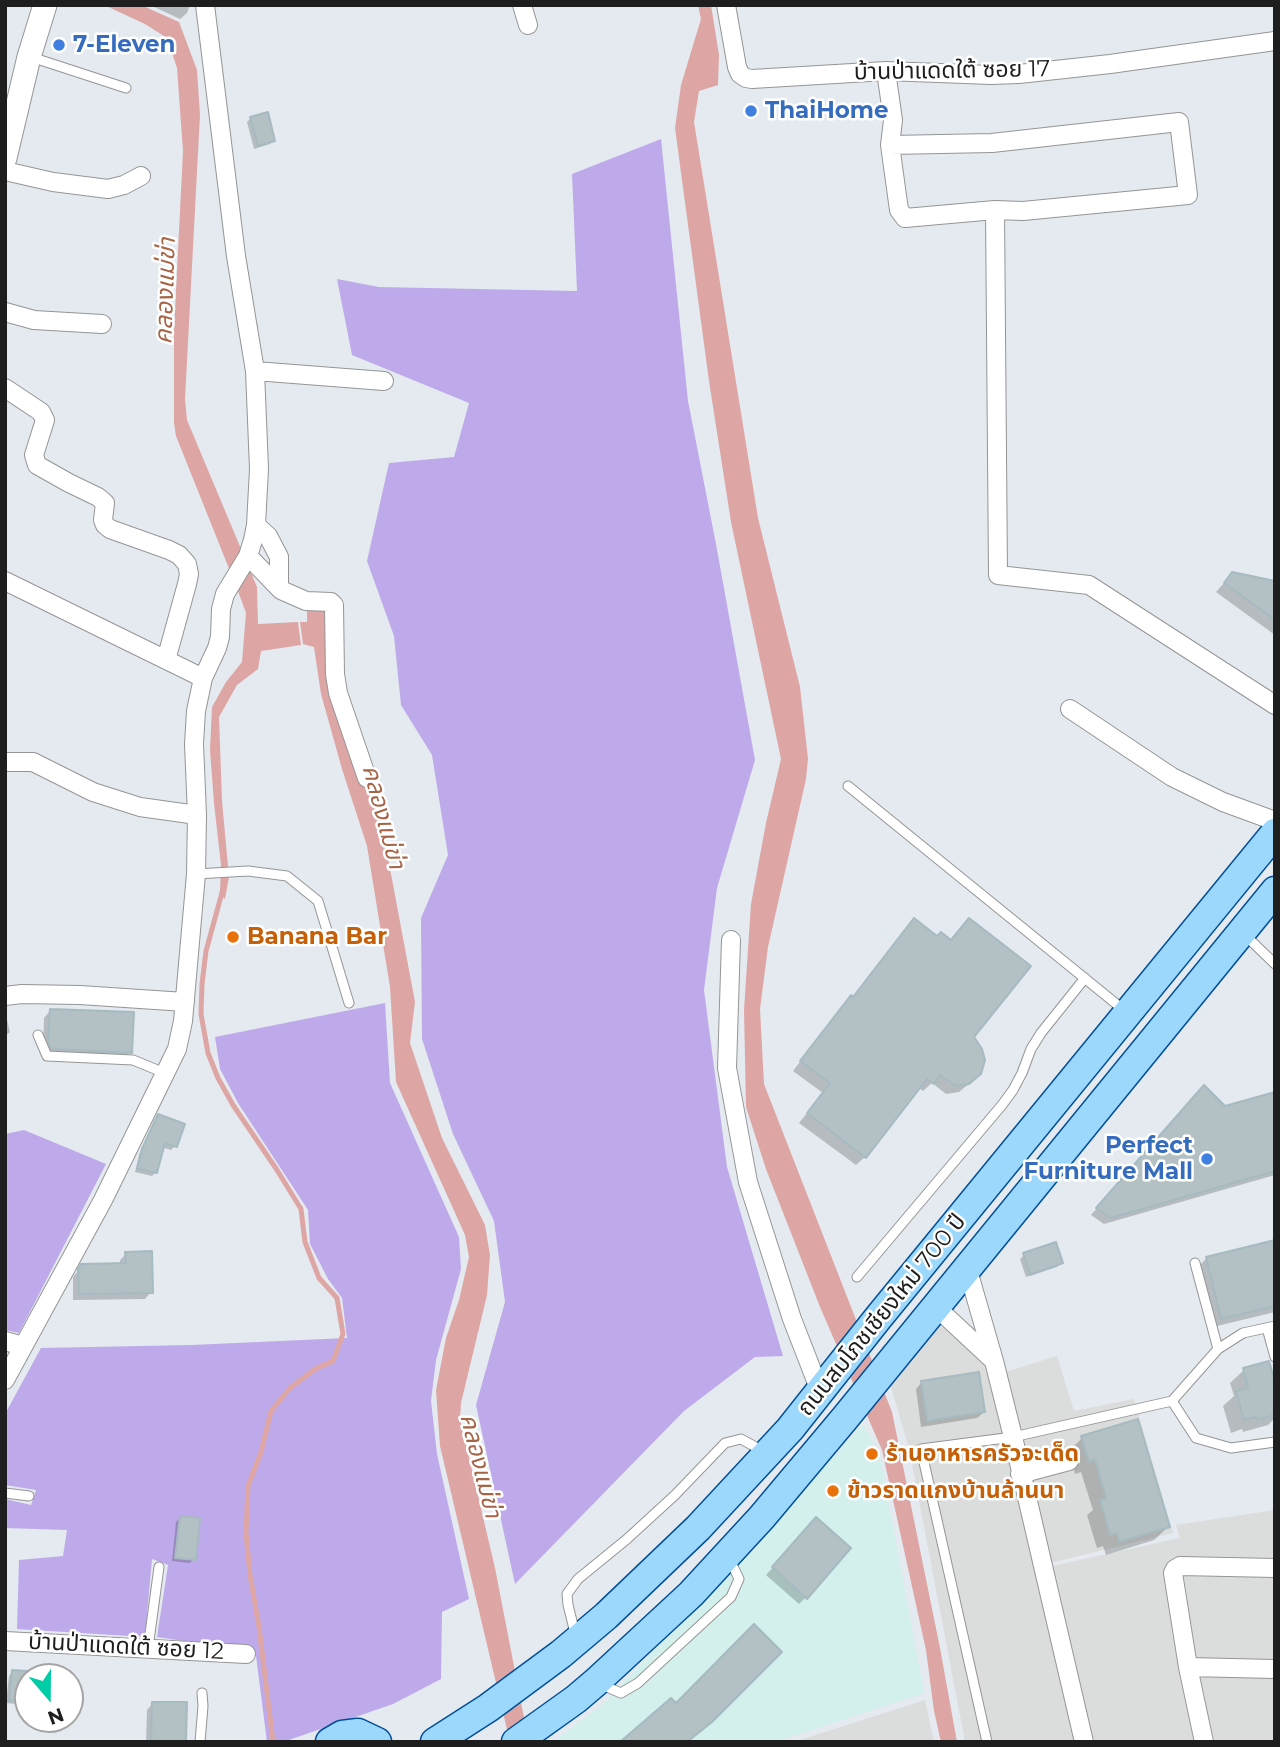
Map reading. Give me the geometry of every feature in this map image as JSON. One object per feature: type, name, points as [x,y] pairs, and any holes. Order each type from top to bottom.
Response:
[{"type":"main road","name":"ถนนสมโภชเชียงใหม่ 700 ปี","points":[[435,1742],[488,1708],[569,1648],[606,1616],[675,1551],[768,1454],[1275,833]]},
{"type":"main road","name":"ถนนสมโภชเชียงใหม่ 700 ปี","points":[[516,1742],[586,1691],[691,1594],[762,1517],[1275,891]]},
{"type":"main road","points":[[342,1740],[358,1733],[377,1742]]},
{"type":"street","points":[[5,158],[29,57],[45,5]]},
{"type":"street","points":[[5,1380],[97,1210],[167,1074],[177,1049],[196,874],[194,728],[198,693],[220,637],[221,609],[225,594],[247,558],[256,524],[259,469],[255,371],[236,256],[205,5]]},
{"type":"street","name":"บ้านป่าแดดใต้ ซอย 17","points":[[726,5],[740,75],[752,79],[886,71],[1019,74],[1275,41]]},
{"type":"street","points":[[886,71],[893,120],[890,145],[899,210],[905,218],[995,210],[1023,211],[1188,195],[1179,122],[992,143],[890,145]]},
{"type":"street","points":[[5,171],[53,182],[108,189],[124,185],[141,176]]},
{"type":"street","points":[[995,210],[998,575],[1088,585],[1275,705]]},
{"type":"street","points":[[5,312],[34,320],[102,324]]},
{"type":"street","points":[[255,371],[384,381]]},
{"type":"street","points":[[5,388],[41,412],[45,420],[34,455],[37,466],[105,503],[105,525],[169,550],[179,555],[187,564],[187,584],[166,660]]},
{"type":"street","points":[[256,524],[268,536],[279,556],[279,588]]},
{"type":"street","points":[[247,558],[279,588],[306,601],[331,602],[334,605],[335,674],[338,693],[367,778]]},
{"type":"street","points":[[5,581],[203,678]]},
{"type":"street","points":[[1070,709],[1172,777],[1223,802],[1275,821]]},
{"type":"street","points":[[5,762],[33,762],[93,792],[140,807],[197,815]]},
{"type":"street","points":[[731,940],[727,1068],[748,1182],[792,1320],[820,1391]]},
{"type":"street","points":[[5,996],[80,995],[184,1002]]},
{"type":"street","points":[[967,1268],[1013,1437],[1084,1742]]},
{"type":"street","points":[[936,1307],[994,1361]]},
{"type":"street","points":[[5,1341],[23,1346]]},
{"type":"street","points":[[1020,1474],[1069,1461]]},
{"type":"street","points":[[1204,1742],[1188,1667],[1173,1573],[1180,1566],[1275,1568]]},
{"type":"street","name":"บ้านป่าแดดใต้ ซอย 12","points":[[5,1641],[246,1654]]},
{"type":"street","points":[[1188,1667],[1275,1669]]},
{"type":"lane","points":[[29,57],[126,88]]},
{"type":"lane","points":[[848,786],[1127,1012]]},
{"type":"lane","points":[[196,874],[248,871],[288,876],[318,901],[349,1003]]},
{"type":"lane","points":[[1242,932],[1275,964]]},
{"type":"lane","points":[[857,1277],[1002,1105],[1013,1090],[1041,1033],[1085,978]]},
{"type":"lane","points":[[38,1035],[47,1056],[133,1060],[167,1074]]},
{"type":"lane","points":[[1195,1263],[1217,1349]]},
{"type":"lane","points":[[986,1742],[921,1449],[1013,1437],[1172,1401],[1217,1349],[1242,1333],[1271,1327],[1275,1357]]},
{"type":"lane","points":[[1172,1401],[1196,1438],[1231,1448],[1275,1442]]},
{"type":"lane","points":[[569,1648],[567,1594],[578,1579],[675,1495],[725,1443],[741,1440],[768,1454]]},
{"type":"lane","points":[[5,1493],[29,1496]]},
{"type":"lane","points":[[148,1648],[159,1567]]},
{"type":"lane","points":[[200,1742],[202,1693]]},
{"type":"shaded area","points":[[104,5],[141,5],[179,22],[197,70],[200,115],[185,399],[187,420],[257,587],[258,624],[298,622],[301,645],[261,651],[258,669],[237,685],[219,717],[222,801],[229,877],[225,899],[220,894],[221,865],[210,750],[212,707],[226,682],[242,662],[246,613],[176,436],[174,423],[174,331],[183,151],[177,68],[167,38],[145,24]]},
{"type":"shaded area","points":[[698,5],[711,5],[719,55],[718,85],[699,91],[694,122],[758,518],[800,687],[808,759],[806,779],[768,947],[760,1009],[764,1084],[892,1412],[957,1742],[941,1742],[926,1650],[882,1450],[820,1307],[766,1169],[746,1107],[744,1010],[751,904],[781,759],[731,522],[675,128],[681,85],[701,19]]},
{"type":"shaded area","points":[[661,139],[688,401],[755,760],[717,888],[704,990],[727,1167],[783,1356],[755,1357],[684,1411],[515,1584],[476,1405],[505,1302],[494,1221],[453,1134],[422,1039],[421,918],[448,855],[432,755],[401,705],[394,636],[367,561],[389,463],[454,457],[469,403],[352,355],[337,279],[379,287],[577,291],[572,174]]},
{"type":"shaded area","points":[[307,608],[333,610],[352,737],[382,826],[415,1002],[410,1043],[442,1138],[485,1225],[490,1255],[487,1295],[461,1403],[460,1419],[495,1568],[526,1728],[510,1742],[440,1446],[436,1390],[446,1338],[459,1300],[469,1257],[465,1235],[396,1082],[390,987],[367,846],[321,694],[314,647],[303,644],[300,622],[307,622]]},
{"type":"shaded area","points":[[385,1003],[390,1083],[459,1237],[461,1269],[436,1360],[431,1401],[437,1454],[469,1599],[442,1612],[441,1679],[393,1704],[283,1742],[267,1742],[256,1656],[157,1637],[168,1565],[152,1559],[145,1637],[17,1629],[19,1560],[63,1556],[67,1530],[5,1528],[5,1499],[31,1505],[36,1490],[5,1485],[5,1414],[41,1348],[347,1338],[342,1298],[328,1279],[310,1244],[308,1210],[238,1103],[220,1069],[215,1037]]},
{"type":"shaded area","points":[[24,1130],[106,1164],[19,1333],[5,1330],[5,1134]]},
{"type":"shaded area","points":[[940,1326],[1005,1372],[1057,1356],[1074,1411],[1134,1399],[1173,1533],[1034,1567],[1075,1742],[965,1742],[909,1448],[890,1384]]},
{"type":"shaded area","points":[[863,1424],[880,1456],[924,1693],[775,1742],[553,1742],[603,1704]]},
{"type":"shaded area","points":[[1275,1510],[1275,1742],[1094,1742],[1052,1566],[1180,1538],[1176,1525]]},
{"type":"shaded area","points":[[925,1700],[934,1742],[794,1742]]},
{"type":"building","points":[[268,112],[275,141],[258,146],[250,117]]},
{"type":"building","points":[[1232,572],[1275,581],[1275,620],[1224,583]]},
{"type":"building","points":[[914,918],[937,936],[941,932],[951,940],[969,918],[1031,966],[974,1037],[985,1060],[981,1074],[969,1084],[956,1086],[940,1075],[934,1084],[927,1079],[866,1158],[807,1113],[830,1083],[800,1061]]},
{"type":"building","points":[[50,1009],[134,1012],[132,1053],[52,1049],[48,1042]]},
{"type":"building","name":"Perfect Furniture Mall","points":[[1204,1085],[1225,1106],[1275,1092],[1275,1171],[1111,1218],[1096,1208]]},
{"type":"building","points":[[158,1114],[185,1124],[177,1147],[165,1143],[157,1173],[137,1169],[142,1149]]},
{"type":"building","points":[[1275,1240],[1275,1306],[1221,1319],[1206,1257]]},
{"type":"building","points":[[1056,1242],[1063,1263],[1030,1275],[1023,1253]]},
{"type":"building","points":[[152,1251],[153,1293],[79,1294],[78,1269],[81,1264],[126,1263],[125,1252]]},
{"type":"building","points":[[1269,1361],[1275,1382],[1275,1415],[1244,1420],[1236,1391],[1248,1388],[1243,1368]]},
{"type":"building","points":[[979,1372],[985,1412],[927,1421],[921,1381]]},
{"type":"building","points":[[1138,1419],[1170,1527],[1119,1542],[1117,1533],[1110,1535],[1100,1500],[1106,1498],[1095,1460],[1089,1462],[1081,1436]]},
{"type":"building","points":[[180,1516],[200,1518],[196,1560],[175,1558]]},
{"type":"building","points":[[816,1517],[851,1548],[807,1599],[772,1567]]},
{"type":"building","points":[[754,1624],[782,1652],[712,1722],[687,1742],[620,1742],[671,1698],[676,1703]]},
{"type":"building","points":[[12,1670],[14,1670],[14,1700],[9,1700]]},
{"type":"building","points":[[152,1702],[187,1702],[186,1742],[151,1742]]},
{"type":"waterway","points":[[223,889],[206,951],[202,984],[201,1014],[208,1053],[233,1105],[301,1209],[305,1242],[319,1278],[337,1298],[343,1334],[333,1361],[315,1369],[290,1388],[271,1411],[261,1452],[248,1486],[246,1533],[250,1575],[273,1742]]},
{"type":"place","name":"7-Eleven","points":[[59,45]]},
{"type":"place","name":"ThaiHome","points":[[751,111]]},
{"type":"place","name":"Banana Bar","points":[[233,937]]},
{"type":"place","name":"Perfect Furniture Mall","points":[[1207,1159]]},
{"type":"place","name":"ร้านอาหารครัวจะเด็ด","points":[[872,1454]]},
{"type":"place","name":"ข้าวราดแกงบ้านล้านนา","points":[[833,1491]]},
{"type":"water label","name":"คลองแม่ข่า","points":[[166,291]]},
{"type":"water label","name":"คลองแม่ข่า","points":[[383,817]]},
{"type":"water label","name":"คลองแม่ข่า","points":[[480,1466]]}]
